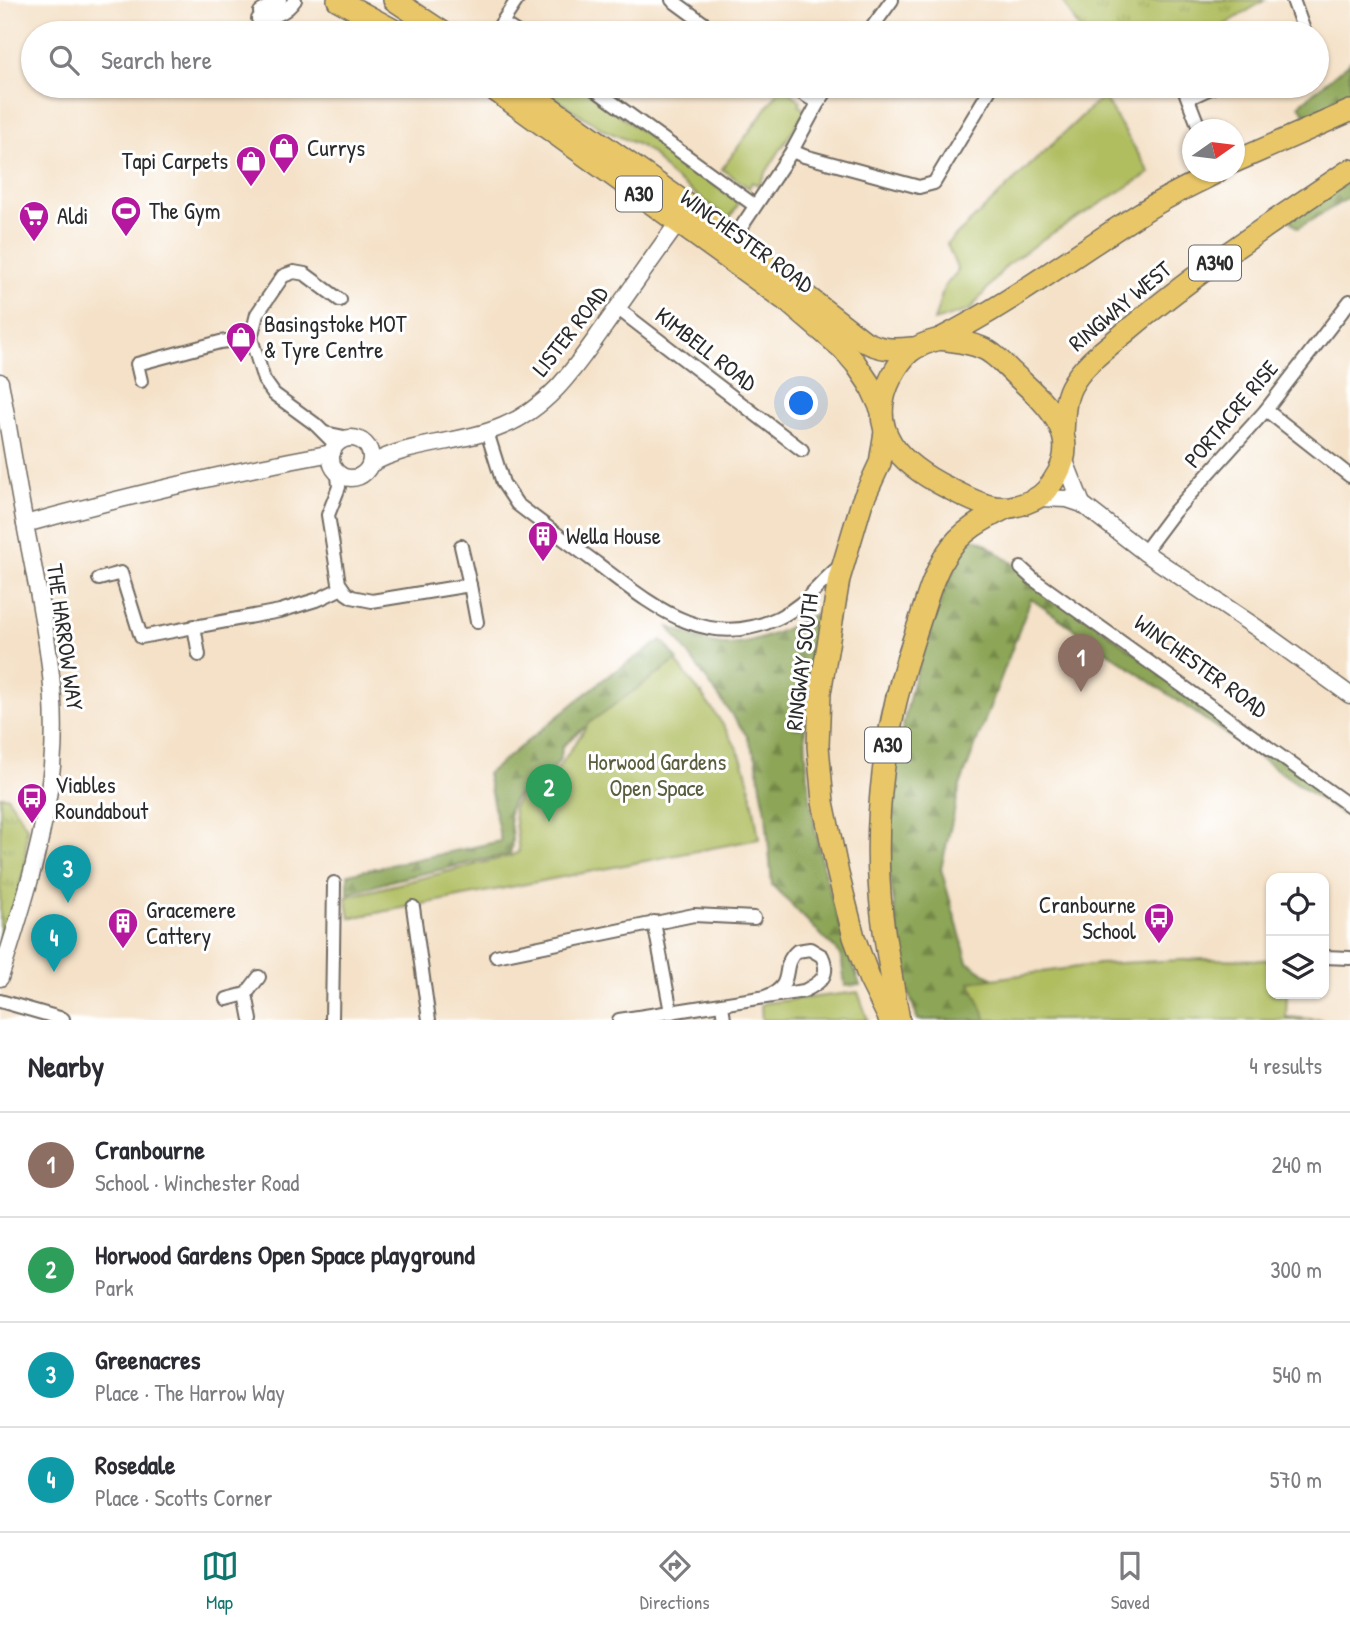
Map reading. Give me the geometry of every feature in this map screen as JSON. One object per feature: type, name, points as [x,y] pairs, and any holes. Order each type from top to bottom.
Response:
[{"type":"main road","points":[[338,0],[377,21]]},
{"type":"main road","points":[[363,0],[395,21]]},
{"type":"main road","points":[[394,0],[426,21]]},
{"type":"main road","name":"WINCHESTER ROAD","points":[[506,98],[788,302],[843,349],[870,385],[881,411]]},
{"type":"main road","name":"WINCHESTER ROAD","points":[[537,98],[734,239],[864,341],[891,351],[912,348]]},
{"type":"main road","points":[[1245,157],[1350,111]]},
{"type":"main road","name":"RINGWAY WEST","points":[[1063,434],[1067,396],[1072,384],[1088,365],[1144,316],[1225,255],[1350,170]]},
{"type":"main road","points":[[940,339],[973,344],[993,355],[1044,402],[1063,434],[1063,456],[1051,486],[1039,498],[1006,508],[980,505],[915,470],[893,448],[885,432],[881,411],[887,386],[902,358],[912,348],[940,339],[971,323],[1144,211],[1198,182]]},
{"type":"main road","name":"RINGWAY SOUTH","points":[[885,432],[880,463],[862,502],[834,603],[820,693],[818,746],[823,802],[855,937],[869,978],[890,1020]]},
{"type":"main road","name":"A30","points":[[899,1020],[882,913],[879,858],[879,805],[893,716],[908,655],[931,588],[947,552],[980,522],[1006,508]]},
{"type":"street","points":[[280,0],[259,16],[279,15],[290,8],[295,0]]},
{"type":"street","points":[[504,21],[517,0]]},
{"type":"street","points":[[672,0],[689,5],[705,21]]},
{"type":"street","points":[[877,21],[892,0]]},
{"type":"street","points":[[1293,0],[1301,21]]},
{"type":"street","points":[[607,98],[754,205]]},
{"type":"street","points":[[810,98],[818,103]]},
{"type":"street","points":[[734,239],[792,151],[822,98]]},
{"type":"street","points":[[792,151],[919,187],[934,183],[985,98]]},
{"type":"street","points":[[1188,98],[1196,119]]},
{"type":"street","name":"LISTER ROAD","points":[[391,453],[368,446],[360,439],[338,459],[365,474],[371,464],[391,453],[487,432],[524,415],[560,386],[678,223]]},
{"type":"street","points":[[338,459],[274,394],[264,380],[251,338],[257,314],[283,276],[294,272],[305,274],[340,300]]},
{"type":"street","name":"PORTACRE RISE","points":[[1144,552],[1174,512],[1266,410],[1348,307]]},
{"type":"street","name":"KIMBELL ROAD","points":[[617,308],[802,450]]},
{"type":"street","points":[[141,381],[137,364],[220,342],[251,338]]},
{"type":"street","name":"THE HARROW WAY","points":[[0,382],[50,662],[54,711],[53,764],[37,854],[0,978]]},
{"type":"street","points":[[1266,410],[1350,476]]},
{"type":"street","points":[[487,432],[503,483],[513,500],[654,606],[697,626],[723,630],[746,629],[777,619],[813,596],[831,574],[844,564]]},
{"type":"street","points":[[368,446],[372,457],[371,464]]},
{"type":"street","points":[[1063,456],[1082,505]]},
{"type":"street","points":[[25,524],[140,493],[313,457],[338,459]]},
{"type":"street","points":[[338,459],[328,515],[342,588],[352,597],[372,601],[470,585]]},
{"type":"street","points":[[1039,498],[1067,499],[1082,505],[1144,552],[1350,695]]},
{"type":"street","points":[[461,546],[477,622]]},
{"type":"street","name":"WINCHESTER ROAD","points":[[1021,568],[1350,806]]},
{"type":"street","points":[[100,579],[121,573],[141,637],[280,611],[319,600],[342,588]]},
{"type":"street","points":[[194,626],[199,655]]},
{"type":"street","points":[[332,1020],[334,883]]},
{"type":"street","points":[[413,907],[429,1020]]},
{"type":"street","points":[[496,956],[694,915],[754,918]]},
{"type":"street","points":[[654,922],[671,1012]]},
{"type":"street","points":[[620,1020],[796,993],[823,979],[827,970],[822,956],[810,948],[797,951],[789,962],[788,978],[780,990],[765,997]]},
{"type":"street","points":[[1329,957],[1350,958]]},
{"type":"street","points":[[227,999],[246,995],[259,977]]},
{"type":"street","points":[[246,995],[251,1020]]},
{"type":"street","points":[[0,1002],[63,1018]]},
{"type":"street","points":[[722,1004],[724,1020]]},
{"type":"green space","points":[[1062,0],[1265,0],[1231,21],[1075,21]]},
{"type":"green space","points":[[1350,62],[1350,99],[1307,117],[1299,105],[1307,98],[1329,98],[1329,80]]},
{"type":"green space","points":[[555,98],[596,98],[739,203],[729,219],[670,175],[651,153],[604,130]]},
{"type":"green space","points":[[774,98],[797,98],[801,101],[799,105],[805,111],[758,185],[752,182],[749,188],[722,169]]},
{"type":"green space","points":[[1101,98],[1104,98],[1150,173],[1043,239],[1006,266],[970,310],[934,321],[944,287],[958,271],[947,244]]},
{"type":"green space","points":[[1350,177],[1350,197],[1298,228],[1290,220]]},
{"type":"green space","points":[[973,538],[983,542],[1342,804],[1341,814],[1031,599],[960,786],[941,869],[968,962],[999,983],[1010,1020],[918,1020],[904,979],[888,861],[893,770],[913,682],[946,586]]},
{"type":"green space","points":[[815,614],[805,716],[806,764],[822,860],[860,985],[845,986],[841,955],[772,885],[766,814],[756,758],[747,736],[669,627],[712,643],[727,645],[749,642],[772,634]]},
{"type":"green space","points":[[662,640],[678,660],[630,704],[702,693],[709,725],[595,723],[583,728],[562,747],[560,757],[550,772],[519,793],[513,801],[509,813],[512,839],[510,854],[394,880],[348,894],[348,874],[501,841],[487,774],[605,678]]},
{"type":"green space","name":"Horwood Gardens Open Space","points":[[676,661],[734,742],[750,785],[759,839],[350,918],[346,897],[519,852],[513,807],[521,794],[557,770],[589,723]]},
{"type":"green space","points":[[0,796],[7,796],[27,827],[25,867],[0,955]]},
{"type":"green space","points":[[1203,959],[1266,960],[1266,999],[1287,999],[1286,1017],[1323,1020],[987,1020],[970,982],[1099,964]]},
{"type":"green space","points":[[858,992],[868,1020],[762,1020],[761,1005],[765,1003]]},
{"type":"place","name":"Currys","points":[[284,175]]},
{"type":"place","name":"Tapi Carpets","points":[[251,188]]},
{"type":"place","name":"The Gym","points":[[126,238]]},
{"type":"place","name":"Aldi","points":[[34,243]]},
{"type":"place","name":"Basingstoke MOT & Tyre Centre","points":[[241,364]]},
{"type":"place","name":"Wella House","points":[[543,563]]},
{"type":"place","name":"Cranbourne","points":[[1081,692]]},
{"type":"place","name":"Horwood Gardens Open Space playground","points":[[549,822]]},
{"type":"place","name":"Viables Roundabout","points":[[32,825]]},
{"type":"place","name":"Greenacres","points":[[68,903]]},
{"type":"place","name":"Cranbourne School","points":[[1159,945]]},
{"type":"place","name":"Gracemere Cattery","points":[[123,950]]},
{"type":"place","name":"Rosedale","points":[[54,972]]}]
